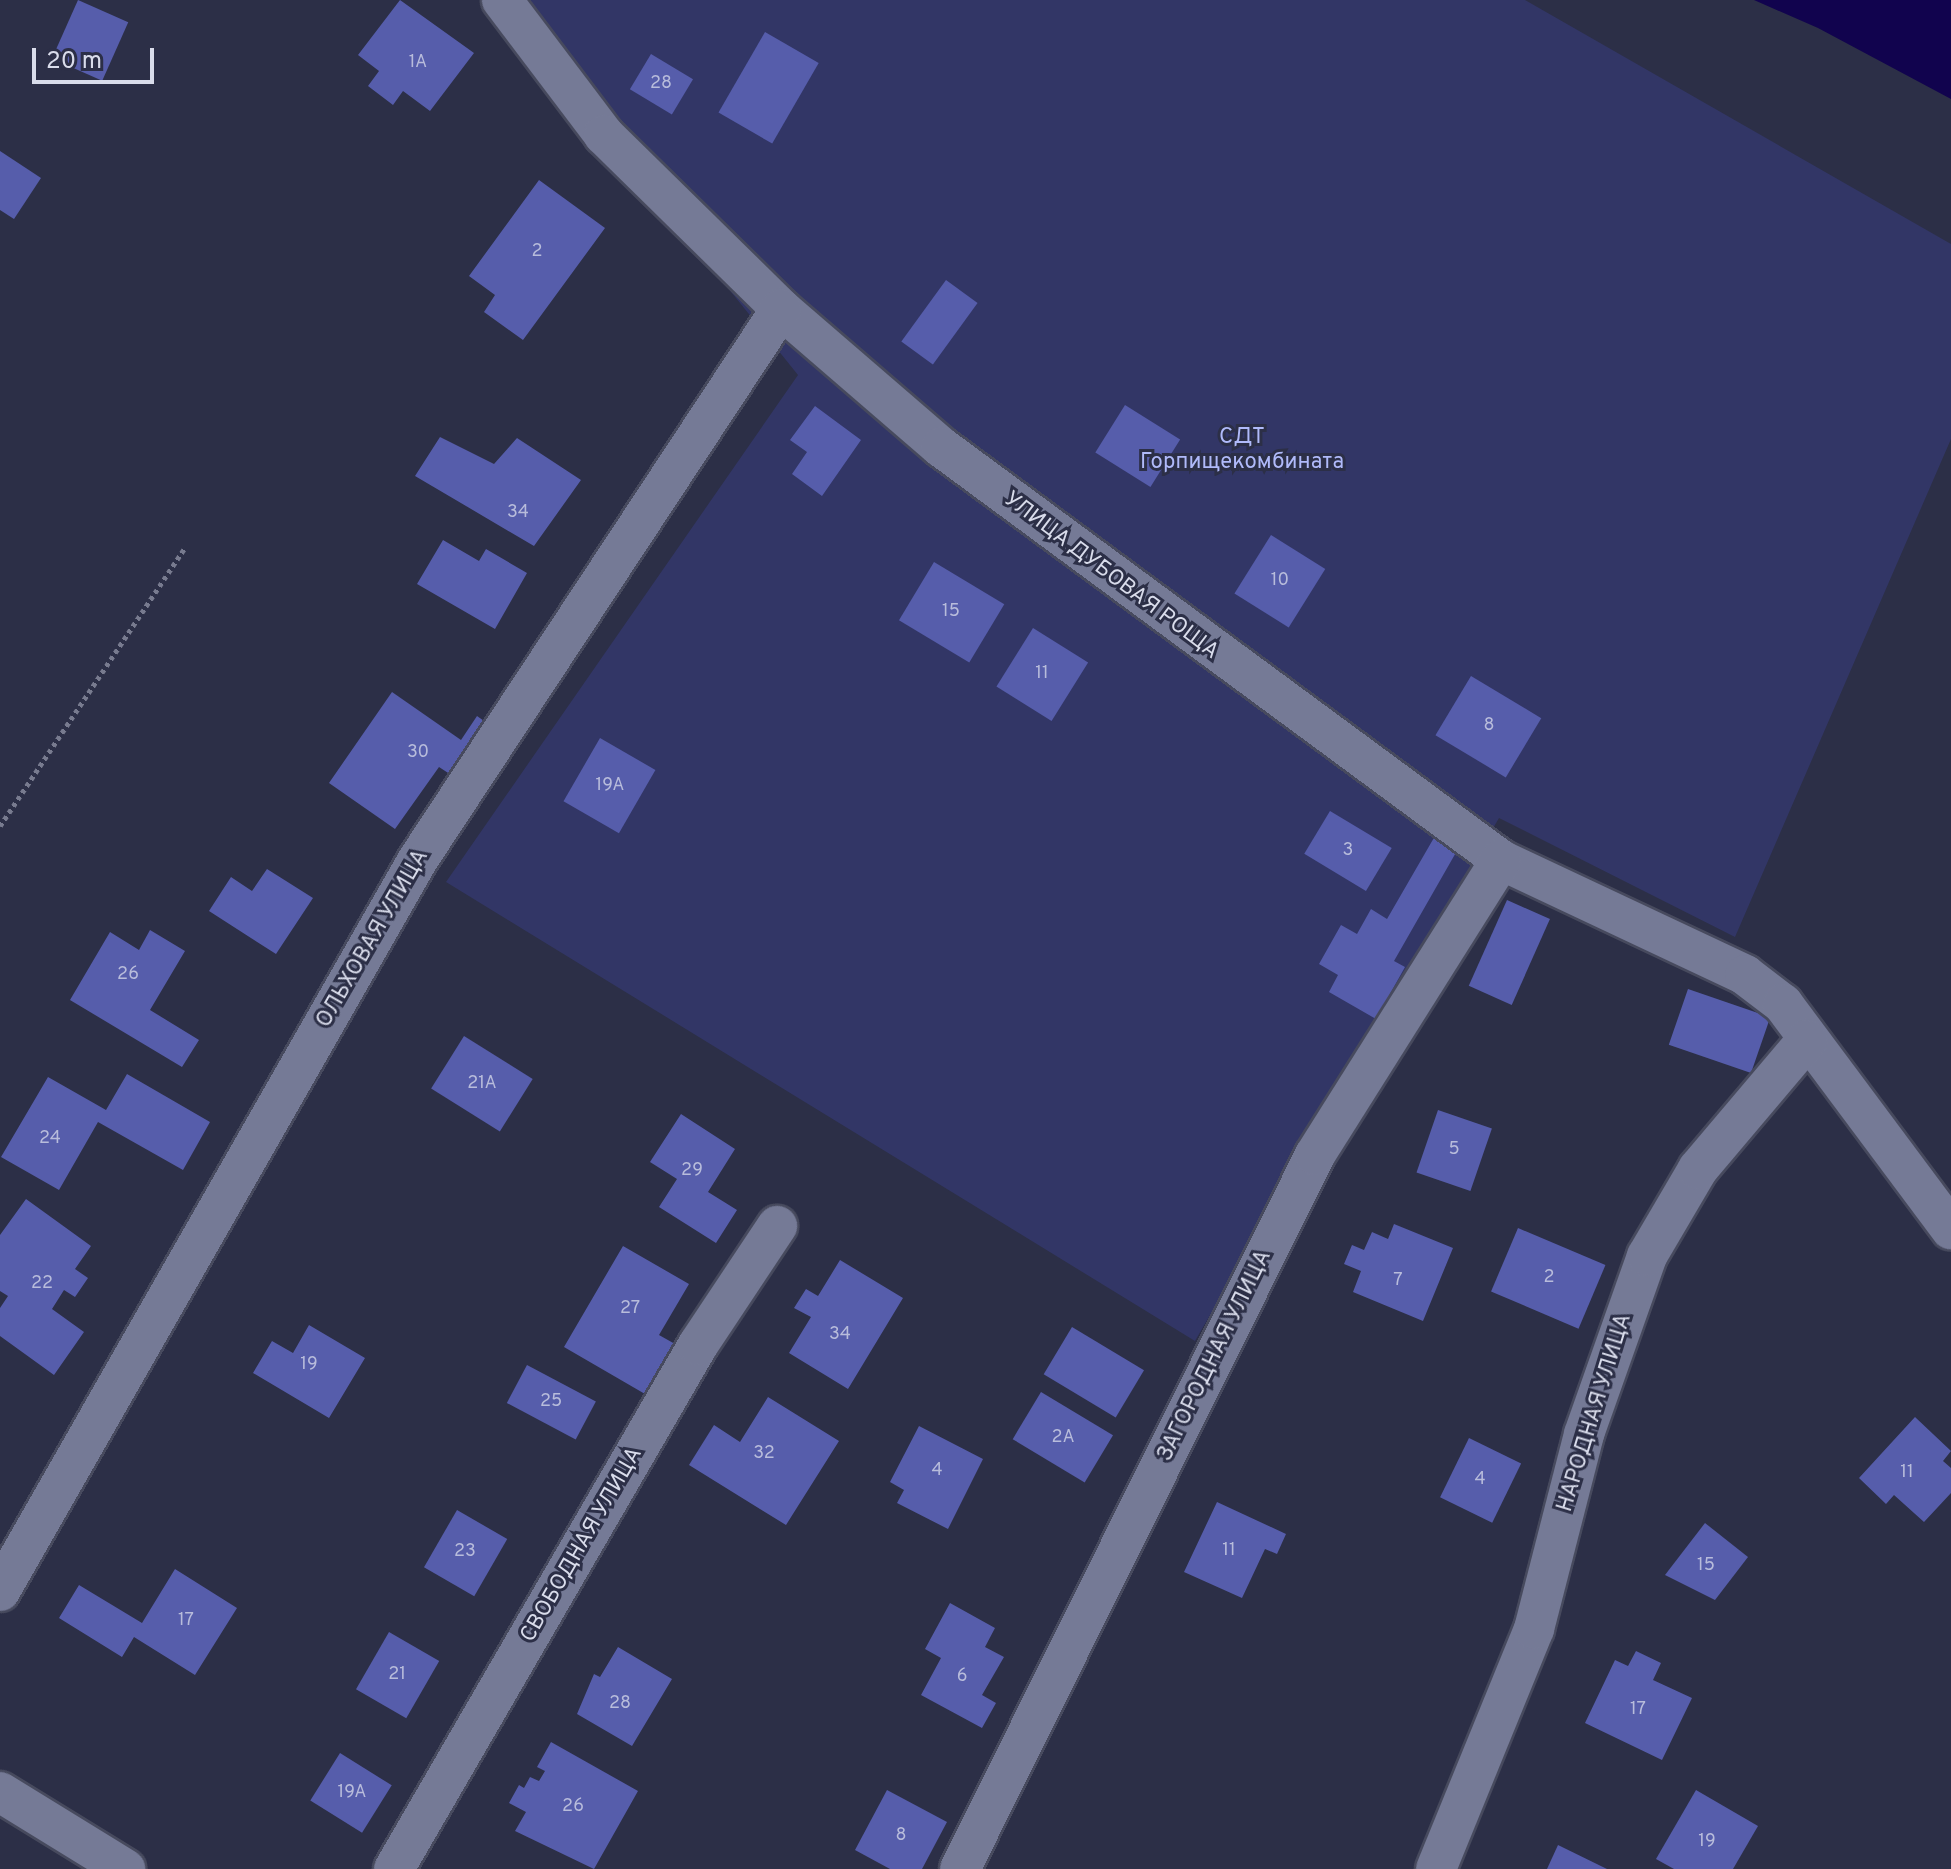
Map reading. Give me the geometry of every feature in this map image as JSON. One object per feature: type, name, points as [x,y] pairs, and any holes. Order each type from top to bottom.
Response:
[{"type":"street","name":"УЛИЦА ДУБОВАЯ РОЩА","points":[[502,0],[604,135],[781,309],[941,447],[1146,605],[1501,860],[1745,975],[1783,1004],[1951,1229]]},
{"type":"street","name":"ОЛЬХОВАЯ УЛИЦА","points":[[0,1591],[417,861],[781,309]]},
{"type":"street","name":"ЗАГОРОДНАЯ УЛИЦА","points":[[960,1869],[1315,1155],[1501,860]]},
{"type":"street","name":"НАРОДНАЯ УЛИЦА","points":[[1436,1869],[1534,1629],[1584,1434],[1647,1256],[1698,1169],[1807,1040]]},
{"type":"street","name":"СВОБОДНАЯ УЛИЦА","points":[[394,1869],[698,1345],[777,1226]]},
{"type":"street","points":[[0,1792],[125,1869]]},
{"type":"path","points":[[0,826],[185,548]]},
{"type":"green space","name":"СДТ Горпищекомбината","points":[[496,0],[1525,0],[1951,244],[1951,439],[1735,937],[1499,818],[1195,1341],[446,882],[798,375]]},
{"type":"shaded area","points":[[1754,0],[1951,0],[1951,99],[1818,28]]},
{"type":"building","points":[[78,0],[128,22],[102,81],[52,58]]},
{"type":"building","points":[[400,0],[474,53],[430,111],[403,91],[393,105],[368,86],[379,71],[358,55]]},
{"type":"building","points":[[765,32],[819,63],[772,144],[718,113]]},
{"type":"building","points":[[651,54],[693,79],[672,114],[630,89]]},
{"type":"building","points":[[0,151],[41,178],[14,219],[0,210]]},
{"type":"building","points":[[539,180],[605,228],[523,340],[484,312],[495,295],[469,276]]},
{"type":"building","points":[[946,280],[978,303],[933,364],[901,341]]},
{"type":"building","points":[[1125,405],[1180,439],[1150,487],[1095,452]]},
{"type":"building","points":[[815,406],[861,440],[822,496],[792,474],[807,452],[790,440]]},
{"type":"building","points":[[440,437],[494,464],[517,438],[581,480],[534,546],[415,476]]},
{"type":"building","points":[[1271,535],[1325,569],[1289,627],[1234,594]]},
{"type":"building","points":[[443,540],[479,561],[486,549],[527,573],[495,629],[417,584]]},
{"type":"building","points":[[934,562],[1004,604],[969,663],[899,620]]},
{"type":"building","points":[[1033,628],[1088,662],[1052,721],[996,687]]},
{"type":"building","points":[[1471,676],[1541,718],[1506,777],[1435,735]]},
{"type":"building","points":[[392,692],[461,740],[477,716],[501,733],[465,784],[439,767],[395,829],[329,783]]},
{"type":"building","points":[[600,738],[655,770],[619,833],[564,801]]},
{"type":"building","points":[[1330,811],[1392,848],[1366,891],[1304,854]]},
{"type":"building","points":[[1435,836],[1458,849],[1394,961],[1405,967],[1376,1019],[1329,992],[1338,975],[1319,964],[1341,925],[1357,934],[1371,909],[1387,919]]},
{"type":"building","points":[[267,869],[313,898],[276,954],[209,911],[231,877],[252,891]]},
{"type":"building","points":[[1507,900],[1550,919],[1512,1005],[1469,986]]},
{"type":"building","points":[[150,930],[185,951],[150,1010],[199,1040],[182,1067],[70,1000],[110,932],[139,950]]},
{"type":"building","points":[[1688,989],[1770,1017],[1751,1073],[1669,1045]]},
{"type":"building","points":[[464,1036],[533,1079],[500,1132],[431,1089]]},
{"type":"building","points":[[127,1074],[210,1122],[183,1170],[98,1122],[59,1190],[1,1157],[48,1077],[106,1110]]},
{"type":"building","points":[[1438,1110],[1492,1129],[1470,1191],[1417,1172]]},
{"type":"building","points":[[681,1114],[735,1149],[708,1192],[737,1210],[716,1243],[659,1207],[677,1179],[650,1162]]},
{"type":"building","points":[[26,1199],[91,1246],[75,1269],[88,1278],[75,1297],[64,1290],[52,1309],[84,1332],[54,1375],[0,1336],[0,1308],[8,1296],[0,1291],[0,1235]]},
{"type":"building","points":[[1394,1224],[1453,1248],[1423,1321],[1353,1292],[1361,1271],[1344,1264],[1352,1245],[1364,1250],[1372,1232],[1388,1239]]},
{"type":"building","points":[[1518,1228],[1605,1265],[1578,1329],[1491,1292]]},
{"type":"building","points":[[623,1246],[689,1284],[659,1335],[675,1344],[645,1394],[564,1347]]},
{"type":"building","points":[[840,1260],[903,1298],[848,1389],[789,1353],[811,1317],[794,1308],[806,1289],[818,1296]]},
{"type":"building","points":[[309,1325],[365,1358],[329,1418],[253,1373],[272,1341],[293,1353]]},
{"type":"building","points":[[1072,1327],[1144,1370],[1116,1417],[1044,1374]]},
{"type":"building","points":[[527,1365],[596,1402],[576,1440],[507,1403]]},
{"type":"building","points":[[1041,1392],[1113,1435],[1085,1482],[1013,1439]]},
{"type":"building","points":[[768,1397],[839,1441],[786,1525],[689,1465],[714,1425],[740,1442]]},
{"type":"building","points":[[1915,1417],[1951,1451],[1943,1461],[1951,1468],[1951,1493],[1924,1522],[1894,1495],[1886,1504],[1859,1478]]},
{"type":"building","points":[[919,1426],[983,1459],[948,1529],[897,1503],[904,1490],[890,1482]]},
{"type":"building","points":[[1469,1438],[1521,1463],[1492,1523],[1440,1497]]},
{"type":"building","points":[[1217,1502],[1286,1534],[1277,1554],[1265,1549],[1242,1598],[1184,1572]]},
{"type":"building","points":[[457,1510],[507,1539],[474,1596],[424,1567]]},
{"type":"building","points":[[1705,1523],[1748,1557],[1715,1600],[1665,1575]]},
{"type":"building","points":[[175,1569],[237,1608],[195,1675],[134,1637],[122,1657],[59,1618],[79,1585],[142,1623]]},
{"type":"building","points":[[950,1603],[995,1628],[985,1647],[1004,1657],[982,1695],[996,1703],[982,1728],[921,1695],[941,1658],[925,1649]]},
{"type":"building","points":[[389,1632],[439,1661],[406,1718],[356,1689]]},
{"type":"building","points":[[618,1647],[672,1679],[632,1746],[577,1714],[594,1674],[600,1677]]},
{"type":"building","points":[[1636,1651],[1661,1663],[1653,1680],[1692,1698],[1662,1760],[1585,1723],[1615,1660],[1628,1666]]},
{"type":"building","points":[[551,1742],[638,1791],[594,1869],[515,1831],[526,1812],[509,1803],[519,1785],[524,1788],[530,1777],[539,1781],[545,1771],[537,1767]]},
{"type":"building","points":[[340,1753],[392,1785],[362,1833],[310,1800]]},
{"type":"building","points":[[887,1790],[947,1822],[922,1869],[890,1869],[855,1850]]},
{"type":"building","points":[[1696,1790],[1758,1826],[1733,1869],[1674,1869],[1656,1859]]},
{"type":"building","points":[[1558,1845],[1607,1869],[1547,1869]]}]
